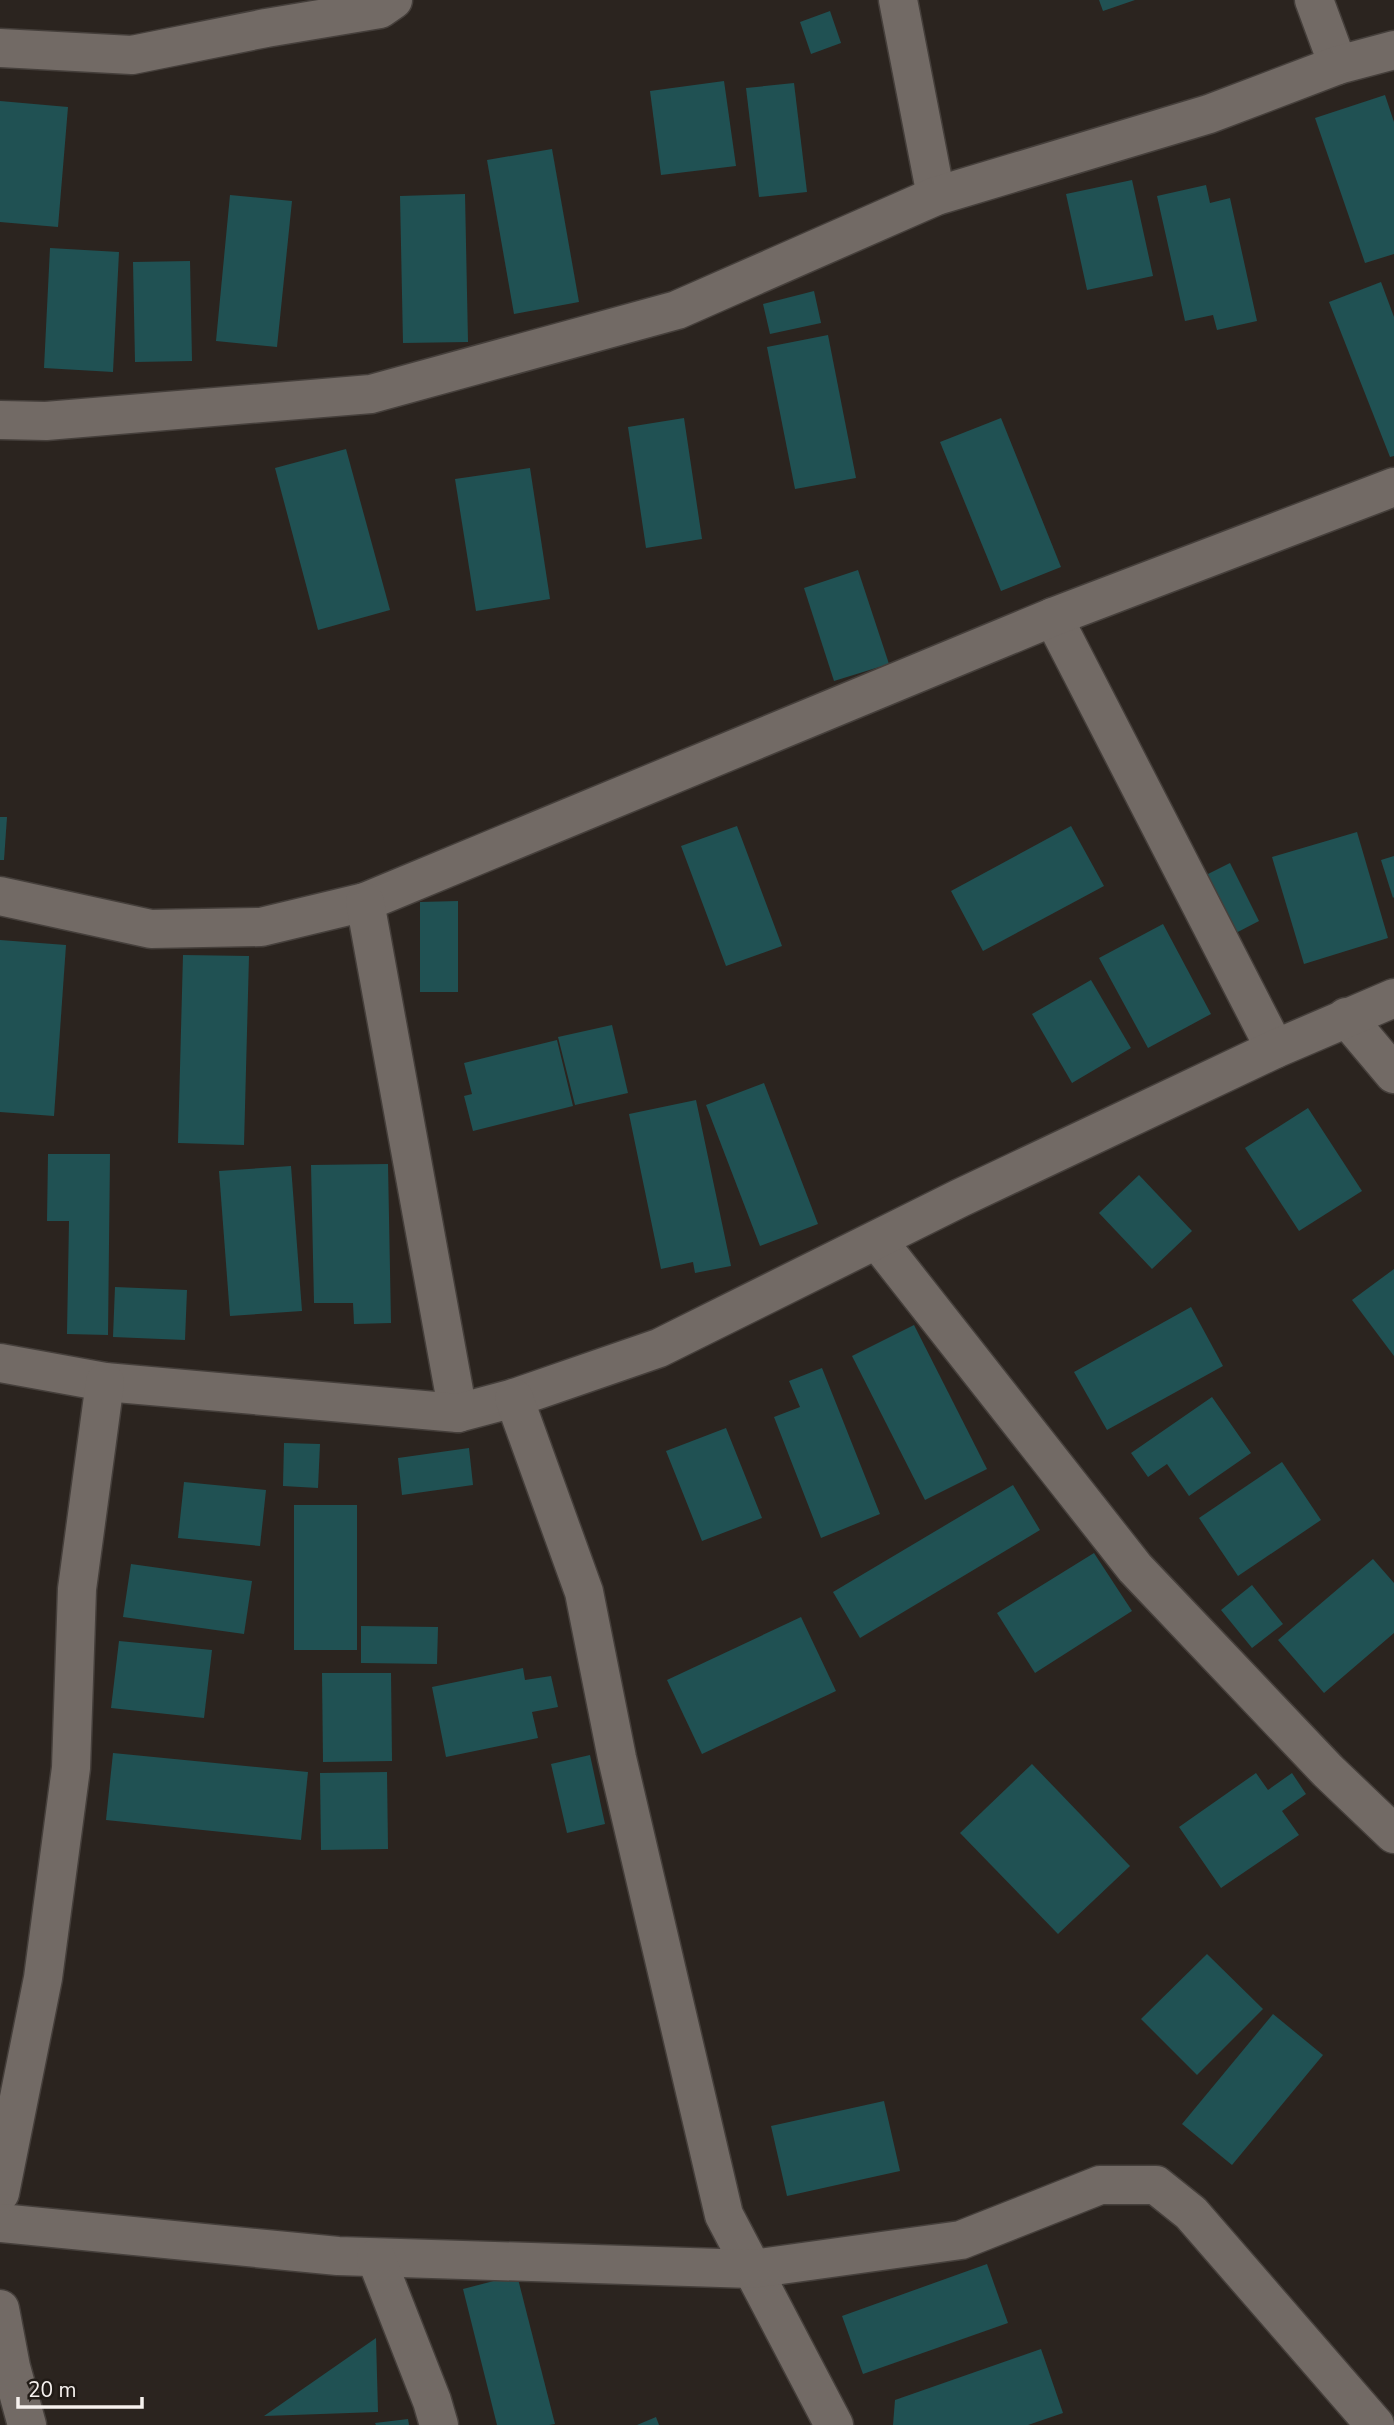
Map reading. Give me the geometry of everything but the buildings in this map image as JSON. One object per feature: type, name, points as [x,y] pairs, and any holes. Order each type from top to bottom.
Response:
[{"type":"street","points":[[0,48],[132,55],[266,28],[380,9],[393,0]]},
{"type":"street","points":[[898,0],[936,196]]},
{"type":"street","points":[[1314,0],[1338,65]]},
{"type":"street","points":[[0,420],[46,421],[371,394],[677,310],[936,196],[1209,114],[1338,65],[1394,50]]},
{"type":"street","points":[[0,896],[152,929],[261,928],[365,902],[1053,617],[1394,486]]},
{"type":"street","points":[[1053,617],[1275,1049]]},
{"type":"street","points":[[365,902],[458,1413]]},
{"type":"street","points":[[0,1363],[105,1382],[458,1413],[514,1398],[659,1348],[1275,1049],[1394,998]]},
{"type":"street","points":[[1346,1017],[1394,1074]]},
{"type":"street","points":[[877,1240],[1135,1568],[1328,1771],[1394,1834]]},
{"type":"street","points":[[0,2193],[43,1978],[72,1768],[77,1590],[105,1382]]},
{"type":"street","points":[[514,1398],[583,1591],[617,1758],[724,2215],[834,2425]]},
{"type":"street","points":[[0,2223],[338,2256],[752,2269],[961,2240],[1100,2185],[1156,2185],[1191,2213],[1375,2425]]},
{"type":"street","points":[[376,2258],[439,2425]]},
{"type":"street","points":[[0,2309],[11,2367],[27,2425]]}]
